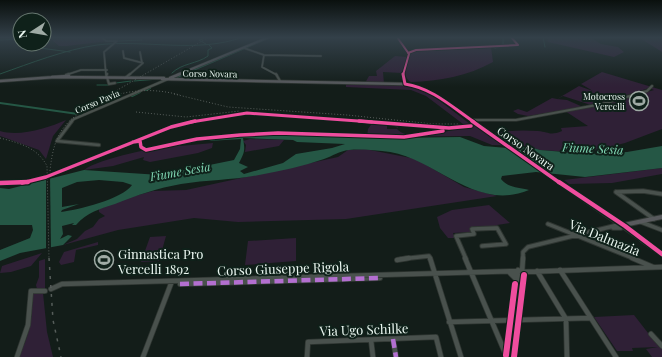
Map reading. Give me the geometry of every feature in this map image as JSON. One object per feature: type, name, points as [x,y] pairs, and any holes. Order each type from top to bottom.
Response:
[{"type":"main road","points":[[174,77],[231,54]]},
{"type":"main road","name":"Corso Novara","points":[[0,80],[65,75],[75,77],[107,78],[162,79],[174,77],[179,79],[414,85],[429,91],[662,254]]},
{"type":"main road","points":[[623,226],[662,217]]},
{"type":"street","points":[[104,54],[109,84],[115,83]]},
{"type":"street","points":[[123,54],[124,58],[142,63]]},
{"type":"street","points":[[125,78],[143,64],[140,54]]},
{"type":"street","points":[[260,54],[321,56]]},
{"type":"street","points":[[264,55],[262,67],[276,75],[280,81]]},
{"type":"street","points":[[65,75],[84,70],[107,70]]},
{"type":"street","name":"Corso Pavia","points":[[99,145],[57,141],[59,135],[67,124],[83,115],[174,77]]},
{"type":"street","points":[[87,78],[114,78]]},
{"type":"street","points":[[470,120],[516,120],[559,111],[584,108],[647,91],[652,86]]},
{"type":"street","points":[[654,219],[616,192],[643,191],[662,194]]},
{"type":"street","points":[[641,222],[662,230]]},
{"type":"street","name":"Via Dalmazia","points":[[548,224],[654,267]]},
{"type":"street","points":[[506,356],[524,251],[528,247],[608,228],[623,226]]},
{"type":"street","points":[[482,246],[506,244],[497,228],[472,229],[474,234],[456,236],[506,356]]},
{"type":"street","points":[[586,233],[585,237],[588,241]]},
{"type":"street","points":[[397,260],[429,256],[460,357]]},
{"type":"street","name":"Corso Giuseppe Rigola","points":[[51,289],[62,284],[471,272],[507,272],[520,274],[535,271],[662,267]]},
{"type":"street","points":[[560,270],[616,357]]},
{"type":"street","points":[[535,271],[566,319],[566,357]]},
{"type":"street","points":[[507,272],[520,274]]},
{"type":"street","points":[[514,357],[519,320],[520,274]]},
{"type":"street","points":[[180,284],[380,278]]},
{"type":"street","points":[[143,357],[172,281]]},
{"type":"street","points":[[17,357],[30,324],[31,291],[45,291]]},
{"type":"street","points":[[449,322],[591,318]]},
{"type":"street","points":[[651,334],[662,346]]},
{"type":"street","name":"Via Ugo Schilke","points":[[308,357],[308,342],[436,337],[441,357]]},
{"type":"street","points":[[393,339],[396,357]]},
{"type":"street","points":[[371,340],[373,357]]},
{"type":"shaded area","points":[[409,54],[492,54],[493,62],[474,71],[453,77],[411,82],[406,76]]},
{"type":"shaded area","points":[[599,54],[621,54],[614,57]]},
{"type":"shaded area","points":[[395,56],[407,57],[402,73],[383,72],[384,84],[365,83],[369,76],[377,76],[376,71]]},
{"type":"shaded area","points":[[602,72],[662,90],[662,129],[625,143],[585,153],[540,150],[527,146],[492,145],[470,136],[367,137],[368,129],[373,122],[397,124],[398,128],[392,125],[387,126],[387,129],[397,129],[404,134],[414,136],[436,134],[479,124],[494,134],[521,130],[555,133],[562,131],[561,128],[588,126],[565,111],[597,106],[654,90],[649,88],[617,98],[605,94],[615,99],[591,105],[563,96],[557,99],[579,86],[593,91],[581,84]]},
{"type":"shaded area","points":[[346,84],[412,86],[427,91],[470,124],[449,128],[440,126],[463,124],[426,96],[411,90],[346,87]]},
{"type":"shaded area","points":[[552,98],[567,100],[583,107],[528,116],[518,114],[513,111],[518,109],[527,112]]},
{"type":"shaded area","points":[[66,120],[53,136],[46,159],[39,150],[0,136],[0,131],[16,133],[34,131]]},
{"type":"shaded area","points":[[250,139],[284,140],[279,146],[245,152],[246,145],[243,141]]},
{"type":"shaded area","points":[[181,143],[180,146],[213,143],[212,148],[198,153],[150,162],[143,160],[144,157],[113,166],[84,170],[116,157]]},
{"type":"shaded area","points":[[365,149],[416,159],[464,187],[497,196],[346,219],[238,222],[194,218],[118,230],[63,245],[77,239],[85,231],[93,227],[99,219],[105,216],[99,212],[99,209],[124,199],[153,191],[186,190],[338,157],[348,150]]},
{"type":"shaded area","points":[[662,168],[662,174],[612,183],[569,184],[564,180]]},
{"type":"shaded area","points":[[489,205],[510,223],[497,225],[498,227],[470,227],[472,232],[453,233],[455,238],[448,238],[440,228],[437,217],[452,210]]},
{"type":"shaded area","points":[[166,236],[159,261],[141,262],[150,237]]},
{"type":"shaded area","points":[[296,238],[296,261],[245,265],[248,241]]},
{"type":"shaded area","points":[[98,242],[98,245],[76,250],[74,262],[61,265],[59,262],[64,252]]},
{"type":"shaded area","points":[[42,253],[31,266],[11,272],[0,273],[2,266]]},
{"type":"shaded area","points":[[45,259],[45,290],[37,289],[36,285],[39,277],[39,261]]},
{"type":"shaded area","points":[[32,292],[43,293],[47,332],[53,357],[19,357],[30,325]]},
{"type":"shaded area","points":[[634,315],[659,347],[662,348],[662,357],[652,357],[646,349],[658,347],[632,348],[633,351],[617,351],[594,317]]},
{"type":"water","name":"Fiume Sesia","points":[[258,135],[318,135],[391,138],[460,137],[484,146],[519,149],[527,146],[540,150],[589,154],[627,152],[662,146],[662,168],[585,177],[536,172],[502,176],[501,179],[507,184],[529,190],[509,195],[490,194],[472,189],[419,162],[401,155],[382,151],[349,150],[342,151],[316,162],[275,172],[250,177],[181,184],[148,192],[94,212],[85,217],[76,225],[72,225],[74,223],[62,226],[63,234],[60,239],[68,235],[72,236],[63,245],[20,253],[0,261],[0,250],[30,238],[33,230],[32,225],[0,225],[0,188],[9,189],[84,170],[160,175],[234,160],[240,149],[241,139],[209,141]],"holes":[[[243,138],[293,140],[297,142],[345,144],[332,148],[296,154],[283,163],[244,174],[240,171],[248,167],[239,163],[244,151]],[[99,180],[123,182],[132,185],[127,190],[110,199],[78,209],[61,212],[62,210],[79,204],[62,207],[62,188],[77,182]]]},
{"type":"pier","points":[[50,176],[51,249],[46,250],[46,177]]},
{"type":"waterway","points":[[0,74],[58,54]]},
{"type":"waterway","points":[[172,73],[180,67],[204,59],[208,56],[208,54]]},
{"type":"waterway","points":[[182,75],[232,54]]},
{"type":"waterway","points":[[177,77],[184,74]]},
{"type":"waterway","points":[[134,81],[159,79]]},
{"type":"waterway","points":[[116,83],[131,81]]},
{"type":"waterway","points":[[97,85],[109,85]]},
{"type":"waterway","points":[[146,90],[150,88]]},
{"type":"waterway","points":[[132,96],[140,92]]},
{"type":"waterway","points":[[0,103],[85,115]]},
{"type":"railway","points":[[114,92],[180,54]]},
{"type":"railway","points":[[97,102],[116,95],[137,91],[158,91],[180,95]]},
{"type":"railway","points":[[174,94],[228,107],[347,115],[433,124],[459,124]]},
{"type":"railway","points":[[50,171],[58,136],[63,128],[78,114],[97,102]]},
{"type":"railway","points":[[136,112],[186,117],[240,111]]},
{"type":"railway","points":[[0,138],[21,144],[33,150],[47,166],[49,259]]},
{"type":"railway","points":[[49,258],[53,320],[61,357]]},
{"type":"marked path","points":[[180,284],[380,278]]},
{"type":"marked path","points":[[393,339],[396,357]]},
{"type":"cycle path","points":[[409,54],[403,74],[405,84],[419,86],[429,91],[608,216],[625,226],[662,254]]},
{"type":"cycle path","points":[[0,183],[22,183],[46,177],[171,127],[209,118],[247,113],[449,128],[471,126]]},
{"type":"cycle path","points":[[133,142],[140,141],[141,147],[146,150],[197,139],[240,135],[278,133],[404,137],[443,131]]},
{"type":"cycle path","points":[[514,357],[524,275]]},
{"type":"cycle path","points":[[506,355],[515,284]]},
{"type":"place","name":"Motocross Vercelli","points":[[639,101]]},
{"type":"place","name":"Ginnastica Pro Vercelli 1892","points":[[104,260]]}]
